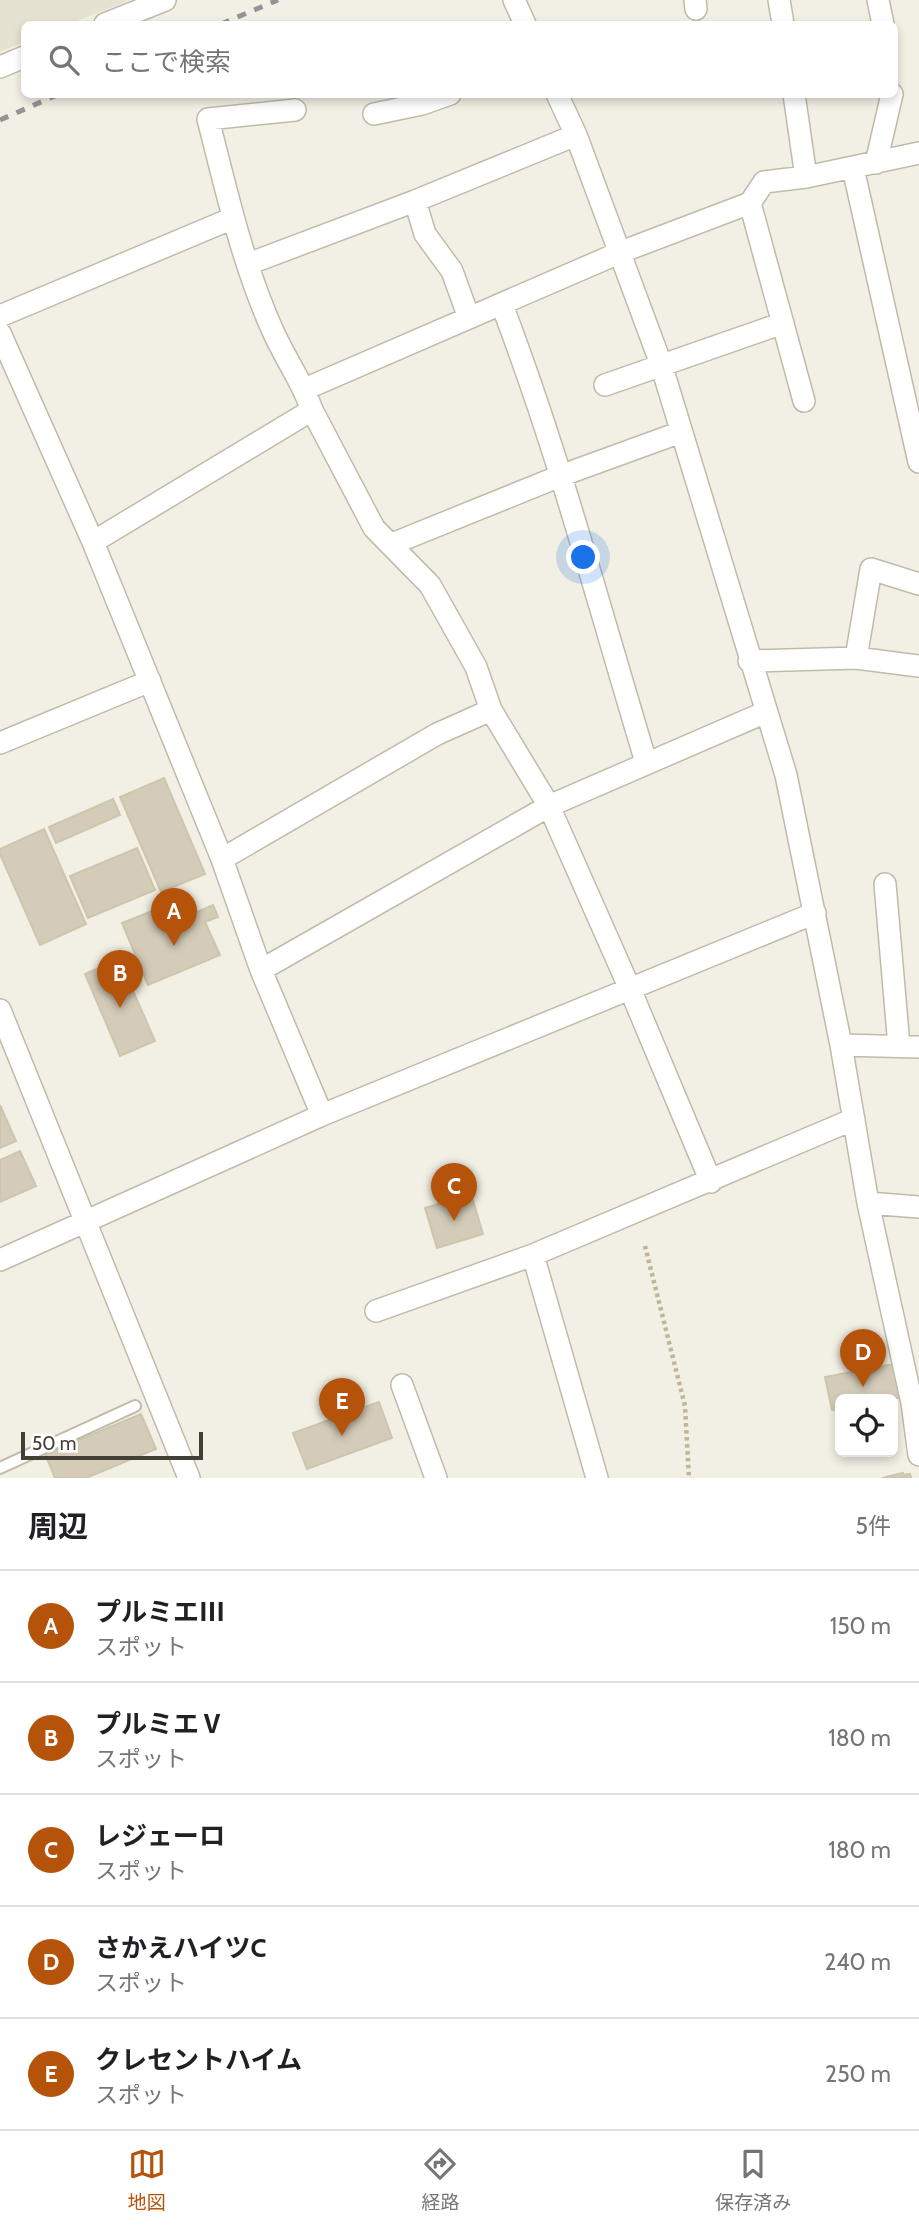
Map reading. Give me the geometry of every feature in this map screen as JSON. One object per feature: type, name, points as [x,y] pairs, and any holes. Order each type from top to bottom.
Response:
[{"type":"street","points":[[112,21],[165,0]]},
{"type":"street","points":[[514,0],[524,21]]},
{"type":"street","points":[[779,0],[782,21]]},
{"type":"street","points":[[878,0],[882,21]]},
{"type":"street","points":[[0,67],[21,58]]},
{"type":"street","points":[[374,114],[439,98]]},
{"type":"street","points":[[560,98],[621,252],[661,364],[786,775],[841,1045],[868,1203],[916,1403],[919,1455]]},
{"type":"street","points":[[795,98],[806,177]]},
{"type":"street","points":[[876,163],[891,98]]},
{"type":"street","points":[[295,110],[208,119],[233,218],[272,330],[305,389],[313,410],[374,528],[430,585],[476,667],[491,710],[549,806],[630,989],[710,1182]]},
{"type":"street","points":[[248,264],[415,201],[576,135]]},
{"type":"street","points":[[305,389],[621,252],[750,202],[764,182],[806,177],[919,153]]},
{"type":"street","points":[[853,168],[919,462]]},
{"type":"street","points":[[415,201],[425,234],[452,271],[469,318]]},
{"type":"street","points":[[750,202],[804,401]]},
{"type":"street","points":[[0,316],[233,218]]},
{"type":"street","points":[[502,305],[524,361],[646,762]]},
{"type":"street","points":[[605,385],[783,323]]},
{"type":"street","points":[[0,333],[93,542],[222,859],[261,970],[322,1115]]},
{"type":"street","points":[[93,542],[313,410]]},
{"type":"street","points":[[392,544],[560,476],[681,432]]},
{"type":"street","points":[[856,658],[871,569],[919,584]]},
{"type":"street","points":[[750,661],[856,658],[919,666]]},
{"type":"street","points":[[0,743],[150,681]]},
{"type":"street","points":[[222,859],[437,734],[491,710]]},
{"type":"street","points":[[261,970],[549,806],[766,712]]},
{"type":"street","points":[[841,1045],[909,1047],[885,884]]},
{"type":"street","points":[[0,1260],[322,1115],[815,913]]},
{"type":"street","points":[[0,1010],[189,1478]]},
{"type":"street","points":[[376,1311],[533,1255],[854,1119]]},
{"type":"street","points":[[868,1203],[919,1207]]},
{"type":"street","points":[[533,1255],[597,1478]]},
{"type":"street","points":[[402,1385],[436,1478]]},
{"type":"lane","points":[[5,1478],[0,1468],[135,1406]]},
{"type":"path","points":[[645,1246],[685,1406],[689,1478]]},
{"type":"shaded area","points":[[0,0],[130,0],[77,21],[21,21],[21,43],[0,52]]},
{"type":"building","points":[[164,778],[205,874],[161,892],[120,797]]},
{"type":"building","points":[[113,799],[120,815],[56,843],[49,827]]},
{"type":"building","points":[[44,829],[86,924],[40,945],[0,849]]},
{"type":"building","points":[[137,848],[155,890],[88,918],[70,876]]},
{"type":"building","points":[[213,905],[218,917],[205,922],[220,955],[148,985],[122,923],[157,909],[169,936],[184,930],[179,920]]},
{"type":"building","points":[[119,959],[155,1041],[120,1056],[85,974]]},
{"type":"building","points":[[0,1105],[16,1141],[0,1148]]},
{"type":"building","points":[[20,1151],[36,1186],[0,1202],[0,1160]]},
{"type":"building","points":[[471,1194],[483,1234],[437,1248],[425,1208]]},
{"type":"building","points":[[894,1364],[900,1398],[898,1394],[835,1394],[835,1410],[832,1410],[825,1377]]},
{"type":"building","points":[[379,1402],[392,1438],[307,1469],[293,1433]]},
{"type":"building","points":[[141,1414],[156,1449],[86,1478],[55,1478],[45,1454]]},
{"type":"building","points":[[910,1474],[911,1478],[882,1478]]},
{"type":"railway","points":[[228,21],[278,0]]},
{"type":"railway","points":[[0,120],[50,98]]},
{"type":"place","name":"プルミエⅢ","points":[[174,946]]},
{"type":"place","name":"プルミエⅤ","points":[[120,1008]]},
{"type":"place","name":"レジェーロ","points":[[454,1221]]},
{"type":"place","name":"さかえハイツC","points":[[863,1387]]},
{"type":"place","name":"クレセントハイム","points":[[342,1436]]}]
